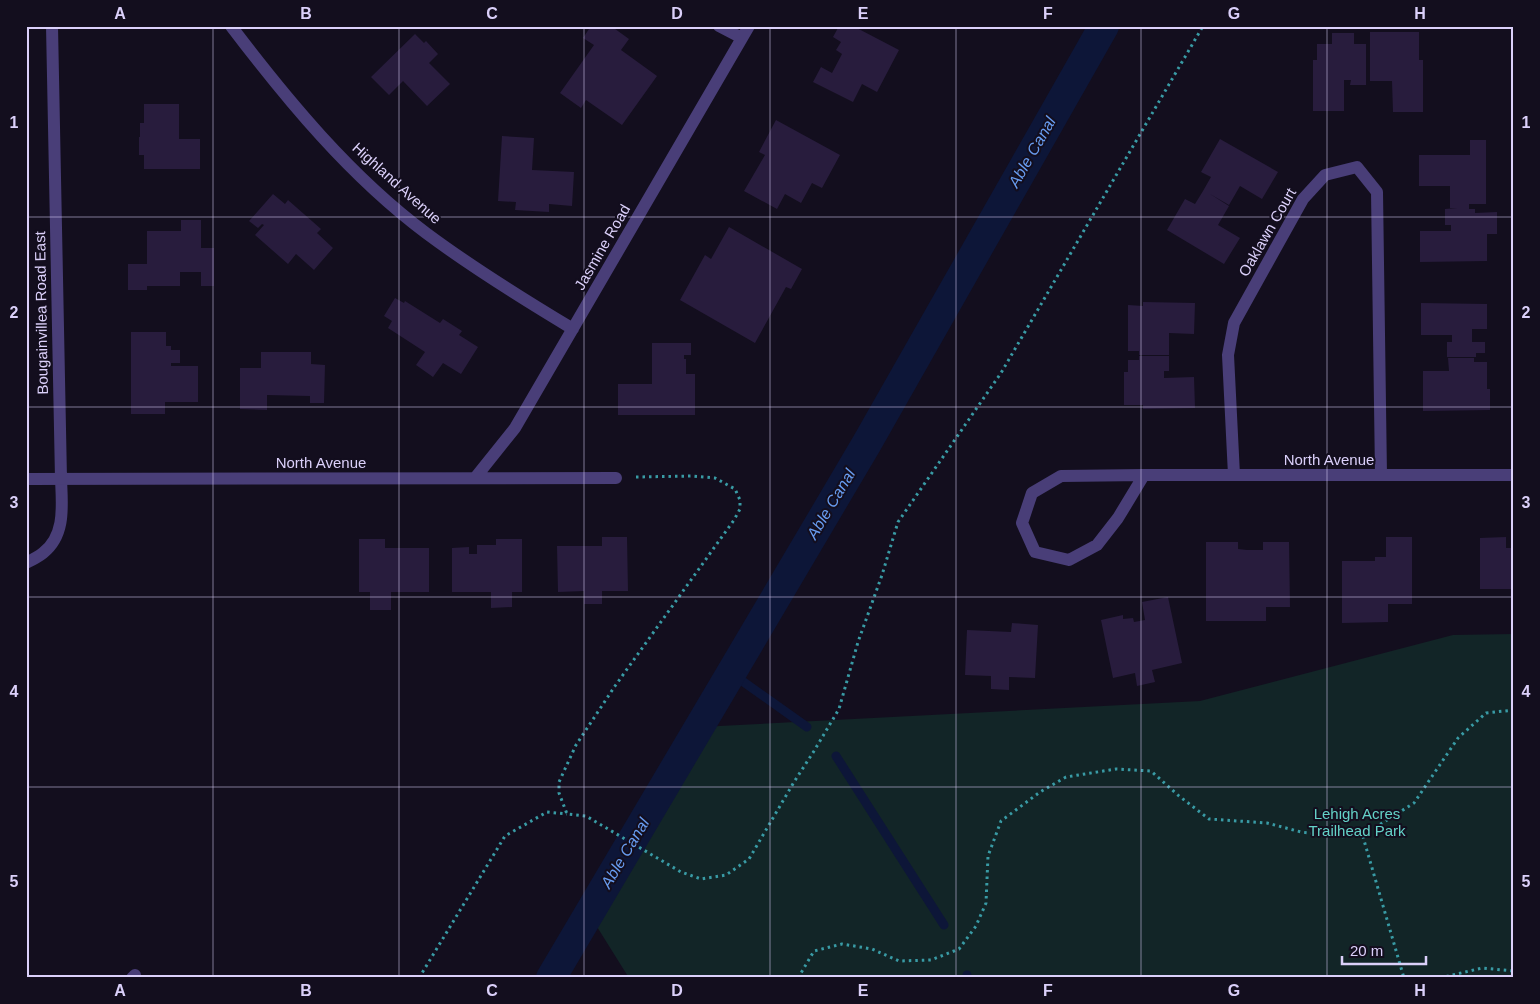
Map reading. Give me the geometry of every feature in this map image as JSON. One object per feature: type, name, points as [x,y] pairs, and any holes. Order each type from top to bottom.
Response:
[{"type":"street","name":"Bougainvillea Road East","points":[[26,563],[44,552],[58,535],[62,518],[52,26]]},
{"type":"street","name":"Highland Avenue","points":[[231,26],[264,70],[316,131],[372,186],[425,232],[500,285],[573,329]]},
{"type":"street","points":[[719,26],[742,38]]},
{"type":"street","name":"Jasmine Road","points":[[475,478],[515,428],[749,26]]},
{"type":"street","name":"Oaklawn Court","points":[[1234,474],[1228,355],[1234,323],[1303,198],[1326,175],[1357,167],[1377,192],[1380,475]]},
{"type":"street","name":"North Avenue","points":[[1144,475],[1118,518],[1097,545],[1069,560],[1035,552],[1022,523],[1032,493],[1061,476],[1144,475],[1234,474],[1514,475]]},
{"type":"street","name":"North Avenue","points":[[26,479],[616,478]]},
{"type":"path","points":[[419,978],[505,836],[547,812],[586,816],[681,872],[701,878],[726,875],[749,859],[839,709],[858,642],[882,575],[898,522],[1001,374],[1202,26]]},
{"type":"path","points":[[567,814],[559,792],[559,782],[576,745],[615,686],[740,509],[740,500],[735,489],[715,478],[692,476],[616,478]]},
{"type":"path","points":[[798,978],[814,951],[842,944],[872,949],[899,961],[931,960],[959,949],[976,926],[986,903],[988,856],[1001,821],[1040,792],[1066,777],[1116,770],[1151,771],[1179,796],[1209,818],[1267,823],[1301,832],[1335,836],[1376,826],[1414,803],[1458,738],[1486,713],[1514,710]]},
{"type":"path","points":[[1361,830],[1404,978]]},
{"type":"path","points":[[1440,978],[1482,968],[1514,971]]},
{"type":"green space","name":"Lehigh Acres Trailhead Park","points":[[1514,634],[1514,978],[629,978],[589,914],[700,727],[1200,701],[1453,635]]},
{"type":"building","points":[[591,26],[611,26],[629,39],[621,50],[657,76],[622,125],[586,100],[581,108],[560,93],[594,45],[583,38]]},
{"type":"building","points":[[839,26],[853,26],[899,50],[877,92],[862,84],[853,102],[813,82],[821,67],[832,73],[842,54],[836,50],[841,42],[833,37]]},
{"type":"building","points":[[1370,32],[1419,32],[1419,60],[1423,60],[1423,112],[1393,112],[1392,81],[1370,81]]},
{"type":"building","points":[[1332,33],[1354,33],[1354,44],[1366,44],[1366,85],[1350,85],[1351,80],[1344,80],[1344,111],[1313,111],[1313,60],[1317,60],[1317,44],[1332,44]]},
{"type":"building","points":[[415,34],[424,43],[426,41],[438,54],[429,63],[450,84],[427,106],[403,81],[389,95],[371,77]]},
{"type":"building","points":[[144,104],[179,104],[179,139],[200,139],[200,169],[144,169],[144,155],[139,155],[139,137],[140,123],[144,123]]},
{"type":"building","points":[[776,120],[840,155],[822,188],[812,183],[801,203],[785,194],[777,209],[744,191],[765,155],[759,152]]},
{"type":"building","points":[[502,136],[534,138],[532,170],[574,172],[572,206],[549,204],[549,212],[515,210],[516,202],[498,201]]},
{"type":"building","points":[[1220,139],[1278,172],[1262,199],[1240,186],[1229,205],[1210,194],[1229,206],[1218,225],[1240,238],[1224,264],[1167,230],[1185,199],[1195,204],[1203,191],[1211,177],[1201,172]]},
{"type":"building","points":[[1470,140],[1486,140],[1486,204],[1469,204],[1469,209],[1475,209],[1475,213],[1497,212],[1497,234],[1487,234],[1487,261],[1420,262],[1420,231],[1451,231],[1451,225],[1445,225],[1445,209],[1457,208],[1450,208],[1450,186],[1419,186],[1419,155],[1470,155]]},
{"type":"building","points":[[273,194],[285,204],[288,200],[321,229],[317,233],[333,248],[314,270],[296,254],[288,264],[255,235],[264,225],[262,224],[258,228],[249,221]]},
{"type":"building","points":[[181,220],[201,220],[201,248],[214,248],[214,286],[201,286],[201,272],[180,272],[180,286],[147,286],[147,290],[128,290],[128,264],[147,264],[147,231],[181,231]]},
{"type":"building","points":[[729,227],[802,269],[791,289],[786,287],[755,343],[680,300],[705,255],[711,259]]},
{"type":"building","points":[[395,298],[404,303],[405,301],[440,323],[443,319],[462,331],[459,335],[478,347],[461,374],[443,363],[433,377],[416,365],[425,352],[388,328],[392,321],[384,316]]},
{"type":"building","points":[[1143,302],[1195,303],[1194,334],[1169,333],[1169,355],[1139,355],[1139,351],[1128,351],[1128,305],[1143,306]]},
{"type":"building","points":[[1421,303],[1487,304],[1487,329],[1472,329],[1472,342],[1485,342],[1485,353],[1476,353],[1476,357],[1447,357],[1447,342],[1452,342],[1452,335],[1421,335]]},
{"type":"building","points":[[131,332],[166,332],[166,346],[171,346],[171,350],[180,350],[180,363],[171,363],[171,366],[198,366],[198,402],[165,402],[165,414],[131,414]]},
{"type":"building","points":[[652,343],[691,343],[691,355],[684,355],[684,359],[686,359],[686,374],[695,374],[695,415],[618,415],[618,384],[652,384]]},
{"type":"building","points":[[261,352],[311,352],[311,364],[325,365],[324,403],[310,403],[310,396],[267,395],[267,410],[240,409],[240,368],[261,368]]},
{"type":"building","points":[[1139,356],[1169,356],[1169,371],[1164,371],[1164,378],[1194,377],[1195,408],[1143,409],[1143,405],[1124,405],[1124,372],[1128,372],[1128,360],[1139,360]]},
{"type":"building","points":[[1448,358],[1474,358],[1474,362],[1487,362],[1487,389],[1490,389],[1490,410],[1423,411],[1423,371],[1449,371]]},
{"type":"building","points":[[602,537],[627,537],[628,591],[602,591],[602,604],[584,604],[584,591],[558,592],[557,546],[602,546]]},
{"type":"building","points":[[1386,537],[1412,537],[1412,604],[1388,604],[1388,622],[1342,623],[1342,561],[1375,561],[1375,557],[1386,557]]},
{"type":"building","points":[[1506,537],[1506,548],[1514,548],[1514,589],[1480,589],[1480,538]]},
{"type":"building","points":[[359,539],[385,539],[385,548],[429,548],[429,592],[391,592],[391,610],[370,610],[370,592],[359,592]]},
{"type":"building","points":[[496,539],[522,539],[522,592],[512,592],[512,607],[491,608],[491,592],[452,592],[452,548],[469,547],[469,554],[477,554],[477,545],[496,545]]},
{"type":"building","points":[[1206,542],[1238,542],[1238,549],[1263,550],[1263,542],[1289,542],[1290,607],[1266,607],[1266,621],[1206,621]]},
{"type":"building","points":[[1168,597],[1182,663],[1152,670],[1155,682],[1137,686],[1135,673],[1113,678],[1101,620],[1123,615],[1123,619],[1133,618],[1134,622],[1145,620],[1142,602]]},
{"type":"building","points":[[1012,623],[1038,625],[1035,678],[1009,677],[1009,690],[991,689],[991,676],[965,675],[967,630],[1011,632]]},
{"type":"waterway","name":"Able Canal","points":[[551,978],[867,443],[1104,26]]},
{"type":"waterway","points":[[731,673],[807,727]]},
{"type":"waterway","points":[[836,756],[944,925]]}]
